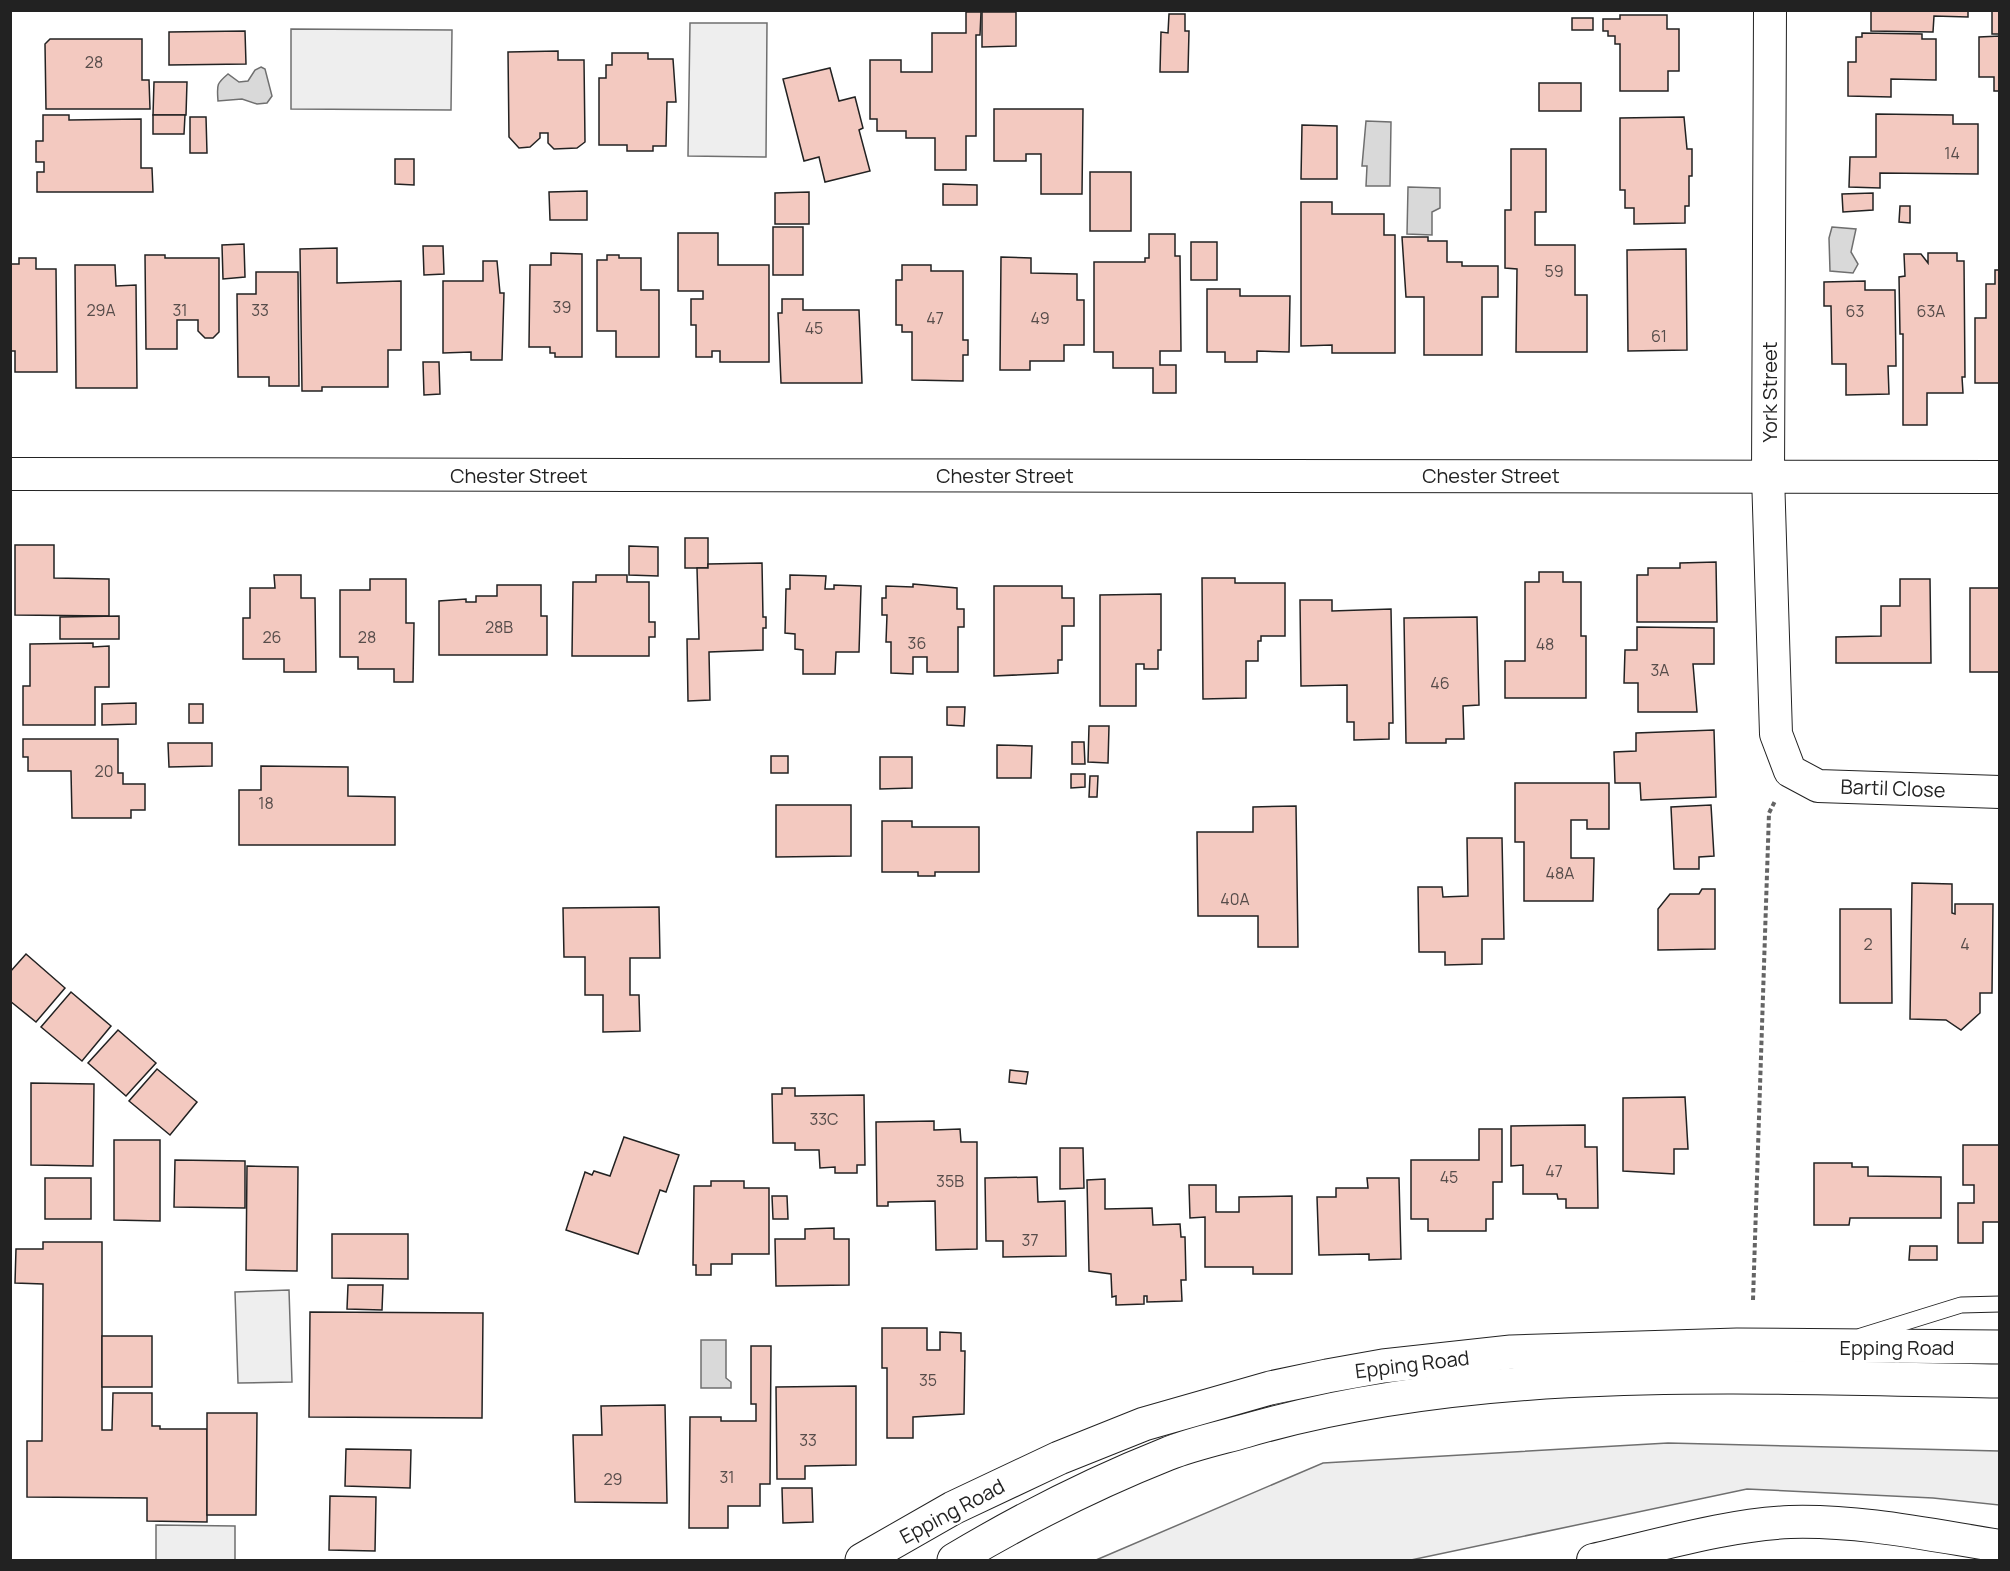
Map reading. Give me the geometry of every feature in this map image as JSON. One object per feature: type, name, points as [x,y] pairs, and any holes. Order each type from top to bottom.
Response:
[{"type":"main road","name":"Epping Road","points":[[862,1560],[952,1508],[1059,1458],[1144,1424],[1270,1389],[1327,1376],[1383,1366],[1511,1352],[1737,1345],[2000,1347]]},
{"type":"main road","name":"Epping Road","points":[[954,1560],[1068,1499],[1169,1453],[1270,1424],[1361,1404],[1457,1389],[1528,1383],[1682,1379],[2000,1381]]},
{"type":"street","name":"York Street","points":[[1770,10],[1768,476],[1776,734],[1790,771]]},
{"type":"street","name":"Chester Street","points":[[10,474],[2000,477]]},
{"type":"street","name":"Bartil Close","points":[[1790,771],[1818,786],[2000,792]]},
{"type":"street","points":[[1593,1560],[1726,1531],[1789,1522],[1858,1524],[2000,1546]]},
{"type":"lane","points":[[1824,1347],[1961,1305],[2000,1304]]},
{"type":"path","points":[[1753,1300],[1770,813],[1790,771]]},
{"type":"shaded area","points":[[690,23],[767,23],[766,157],[688,156]]},
{"type":"shaded area","points":[[291,29],[452,30],[451,110],[291,109]]},
{"type":"shaded area","points":[[261,67],[265,69],[272,96],[267,103],[257,104],[242,99],[218,101],[218,85],[228,74],[239,82],[248,81],[255,70]]},
{"type":"shaded area","points":[[1366,121],[1391,122],[1390,186],[1366,186],[1367,166],[1362,166]]},
{"type":"shaded area","points":[[1408,187],[1440,188],[1440,208],[1432,212],[1432,235],[1407,234]]},
{"type":"shaded area","points":[[1832,227],[1856,229],[1851,252],[1858,264],[1853,273],[1830,271],[1829,238]]},
{"type":"shaded area","points":[[289,1290],[292,1382],[238,1383],[235,1292]]},
{"type":"shaded area","points":[[701,1340],[726,1340],[726,1378],[731,1382],[731,1388],[701,1388]]},
{"type":"shaded area","points":[[1668,1443],[1999,1451],[1999,1505],[1933,1498],[1747,1489],[1411,1560],[1096,1560],[1323,1463]]},
{"type":"shaded area","points":[[156,1525],[235,1526],[235,1560],[156,1560]]},
{"type":"building","points":[[1871,10],[1968,10],[1968,17],[1934,16],[1933,32],[1871,31]]},
{"type":"building","points":[[1992,10],[2000,10],[2000,34],[1992,34]]},
{"type":"building","points":[[966,12],[981,12],[980,35],[976,35],[976,136],[966,136],[966,170],[935,170],[935,138],[906,138],[906,131],[877,131],[877,119],[870,119],[870,60],[901,60],[901,72],[932,72],[932,33],[966,33]]},
{"type":"building","points":[[982,12],[1016,12],[1016,46],[982,47]]},
{"type":"building","points":[[1169,14],[1185,14],[1185,31],[1189,31],[1188,72],[1160,72],[1161,32],[1168,33]]},
{"type":"building","points":[[1620,15],[1667,15],[1667,29],[1679,29],[1679,71],[1668,71],[1668,91],[1620,91],[1620,44],[1615,44],[1615,36],[1608,36],[1608,31],[1603,31],[1603,19],[1620,19]]},
{"type":"building","points":[[1572,18],[1593,18],[1593,30],[1572,30]]},
{"type":"building","points":[[245,31],[246,64],[169,65],[169,32]]},
{"type":"building","points":[[1862,33],[1922,34],[1922,39],[1936,39],[1936,80],[1891,79],[1891,97],[1848,96],[1848,62],[1856,62],[1856,37],[1862,37]]},
{"type":"building","points":[[2000,36],[2000,91],[1994,91],[1994,77],[1979,77],[1979,37]]},
{"type":"building","points":[[50,39],[142,39],[142,80],[149,80],[150,109],[46,109],[45,44]]},
{"type":"building","points":[[558,51],[558,60],[584,60],[585,142],[577,148],[554,149],[548,143],[548,133],[540,133],[540,138],[530,147],[519,148],[509,137],[508,52]]},
{"type":"building","points":[[612,53],[648,53],[648,59],[673,59],[676,102],[667,102],[666,146],[653,146],[653,151],[627,151],[627,145],[599,145],[599,78],[606,78],[606,65],[612,65]]},
{"type":"building","points":[[830,68],[839,101],[855,97],[863,128],[859,130],[870,171],[825,182],[819,157],[804,161],[783,79]]},
{"type":"building","points":[[154,82],[187,82],[186,115],[153,115]]},
{"type":"building","points":[[1539,83],[1581,83],[1581,111],[1539,111]]},
{"type":"building","points":[[994,109],[1083,109],[1082,194],[1041,194],[1041,154],[1026,154],[1026,161],[994,161]]},
{"type":"building","points":[[1876,114],[1953,115],[1953,124],[1978,124],[1978,174],[1880,173],[1880,188],[1849,187],[1850,157],[1876,157]]},
{"type":"building","points":[[43,115],[69,115],[69,120],[141,119],[141,168],[152,168],[153,192],[37,192],[37,172],[44,172],[44,162],[36,162],[36,141],[43,141]]},
{"type":"building","points":[[153,115],[185,115],[184,134],[153,134]]},
{"type":"building","points":[[190,117],[206,117],[207,153],[190,153]]},
{"type":"building","points":[[1684,117],[1687,149],[1692,149],[1692,176],[1689,176],[1689,206],[1685,206],[1685,223],[1634,224],[1634,208],[1625,208],[1625,190],[1620,190],[1620,118]]},
{"type":"building","points":[[1302,125],[1337,126],[1337,179],[1301,179]]},
{"type":"building","points":[[1511,149],[1546,149],[1546,212],[1535,212],[1535,245],[1575,245],[1575,295],[1587,295],[1587,352],[1516,352],[1517,269],[1505,268],[1505,210],[1511,210]]},
{"type":"building","points":[[395,159],[414,159],[414,185],[395,184]]},
{"type":"building","points":[[1090,172],[1131,172],[1131,231],[1090,231]]},
{"type":"building","points":[[943,184],[977,185],[977,205],[943,205]]},
{"type":"building","points":[[587,191],[587,220],[550,220],[549,192]]},
{"type":"building","points":[[809,192],[809,224],[775,224],[775,193]]},
{"type":"building","points":[[1873,193],[1873,210],[1843,212],[1842,194]]},
{"type":"building","points":[[1301,202],[1332,202],[1332,214],[1384,214],[1384,235],[1395,235],[1395,353],[1332,353],[1332,345],[1301,346]]},
{"type":"building","points":[[1900,206],[1910,206],[1910,223],[1899,222]]},
{"type":"building","points":[[773,227],[803,227],[803,275],[773,275]]},
{"type":"building","points":[[678,233],[718,233],[718,265],[769,265],[769,362],[720,362],[720,351],[712,351],[712,357],[696,357],[696,325],[691,325],[691,299],[703,299],[703,291],[678,291]]},
{"type":"building","points":[[1149,234],[1175,234],[1175,256],[1180,256],[1181,351],[1160,351],[1160,365],[1176,365],[1176,393],[1153,393],[1153,368],[1113,368],[1113,352],[1094,352],[1094,262],[1145,262],[1145,258],[1149,258]]},
{"type":"building","points":[[1402,237],[1428,237],[1428,241],[1447,241],[1447,262],[1462,262],[1462,266],[1498,266],[1498,297],[1482,297],[1482,355],[1424,355],[1424,297],[1406,297]]},
{"type":"building","points":[[1191,242],[1217,242],[1217,280],[1191,280]]},
{"type":"building","points":[[244,244],[245,277],[223,279],[222,245]]},
{"type":"building","points":[[423,246],[443,246],[444,274],[424,275]]},
{"type":"building","points":[[337,248],[337,283],[401,281],[401,350],[388,350],[388,387],[322,387],[322,391],[302,391],[300,249]]},
{"type":"building","points":[[1686,249],[1687,350],[1628,351],[1627,250]]},
{"type":"building","points":[[551,253],[582,254],[582,357],[555,357],[555,353],[550,353],[550,347],[529,347],[530,265],[551,265]]},
{"type":"building","points":[[1928,253],[1957,253],[1957,261],[1964,261],[1965,377],[1962,377],[1963,393],[1927,393],[1927,425],[1903,425],[1903,334],[1900,334],[1899,277],[1905,276],[1904,254],[1921,254],[1928,263]]},
{"type":"building","points":[[145,255],[165,255],[165,258],[219,258],[219,332],[213,338],[205,338],[198,331],[198,320],[177,320],[177,349],[146,349]]},
{"type":"building","points":[[607,255],[619,255],[619,258],[641,258],[641,290],[659,290],[659,357],[616,357],[616,331],[597,331],[597,260],[607,260]]},
{"type":"building","points":[[1001,257],[1031,258],[1031,273],[1077,274],[1077,300],[1084,300],[1084,345],[1064,345],[1064,361],[1030,361],[1030,370],[1000,370]]},
{"type":"building","points":[[19,258],[36,258],[36,269],[56,269],[57,372],[15,372],[15,351],[10,351],[10,264],[19,264]]},
{"type":"building","points":[[483,261],[497,261],[500,293],[504,293],[502,360],[471,360],[471,352],[443,353],[443,281],[483,281]]},
{"type":"building","points":[[75,265],[115,265],[116,286],[136,285],[137,388],[76,388]]},
{"type":"building","points":[[902,265],[931,265],[931,271],[963,271],[963,340],[968,340],[968,355],[963,355],[963,381],[912,380],[912,332],[902,332],[902,325],[896,325],[896,280],[902,280]]},
{"type":"building","points":[[1995,270],[2000,270],[2000,383],[1975,383],[1975,318],[1986,318],[1986,284],[1995,284]]},
{"type":"building","points":[[256,272],[298,272],[299,386],[269,386],[269,377],[238,377],[237,294],[256,294]]},
{"type":"building","points":[[1865,281],[1865,290],[1895,290],[1896,366],[1888,366],[1889,394],[1846,395],[1846,364],[1832,364],[1831,306],[1824,306],[1824,282]]},
{"type":"building","points":[[1207,289],[1240,289],[1240,296],[1290,296],[1289,352],[1257,351],[1257,362],[1225,362],[1225,352],[1207,352]]},
{"type":"building","points":[[782,299],[803,299],[803,310],[859,310],[862,383],[781,383],[778,313],[782,313]]},
{"type":"building","points":[[423,362],[439,362],[440,394],[424,395]]},
{"type":"building","points":[[685,538],[708,538],[708,568],[685,568]]},
{"type":"building","points":[[15,545],[54,545],[54,578],[109,579],[109,616],[15,615]]},
{"type":"building","points":[[629,546],[658,547],[658,576],[629,575]]},
{"type":"building","points":[[1716,562],[1717,622],[1637,622],[1637,575],[1648,575],[1648,568],[1680,568],[1680,563]]},
{"type":"building","points":[[762,563],[763,617],[766,617],[766,628],[763,628],[763,650],[709,652],[710,700],[688,701],[687,639],[699,639],[697,568],[708,568],[708,564]]},
{"type":"building","points":[[1539,572],[1563,572],[1563,582],[1581,582],[1581,636],[1586,636],[1586,698],[1505,698],[1505,661],[1525,661],[1525,582],[1539,582]]},
{"type":"building","points":[[274,575],[301,575],[301,598],[315,598],[316,672],[284,672],[284,659],[243,659],[243,618],[250,618],[250,588],[275,588]]},
{"type":"building","points":[[596,575],[627,575],[627,582],[649,582],[649,622],[655,622],[655,637],[649,637],[649,656],[572,656],[573,582],[596,582]]},
{"type":"building","points":[[790,575],[826,576],[825,589],[834,589],[834,585],[861,586],[859,652],[836,652],[835,674],[803,674],[803,650],[795,649],[795,634],[785,633],[786,589],[790,589]]},
{"type":"building","points":[[1202,578],[1235,578],[1235,583],[1285,583],[1285,636],[1261,636],[1261,641],[1258,641],[1258,661],[1246,661],[1246,698],[1203,699]]},
{"type":"building","points":[[370,579],[406,579],[406,623],[414,623],[413,682],[394,682],[394,669],[358,669],[358,657],[340,657],[340,590],[370,590]]},
{"type":"building","points":[[1900,579],[1930,579],[1931,663],[1836,663],[1836,637],[1881,636],[1881,606],[1900,606]]},
{"type":"building","points":[[913,584],[957,588],[957,609],[964,609],[964,627],[958,627],[958,672],[927,672],[927,657],[913,657],[913,674],[891,673],[891,642],[886,642],[887,615],[882,615],[882,598],[886,598],[886,586],[913,587]]},
{"type":"building","points":[[497,585],[541,585],[541,616],[547,616],[547,655],[439,655],[439,601],[466,599],[466,602],[476,602],[476,596],[497,596]]},
{"type":"building","points":[[994,586],[1062,586],[1062,598],[1074,598],[1074,626],[1062,626],[1062,660],[1058,660],[1058,673],[994,676]]},
{"type":"building","points":[[1970,588],[2000,588],[2000,672],[1970,672]]},
{"type":"building","points":[[1161,594],[1161,650],[1158,650],[1158,669],[1144,669],[1144,664],[1136,664],[1136,706],[1100,706],[1100,595]]},
{"type":"building","points":[[1300,600],[1332,600],[1332,611],[1391,609],[1393,723],[1389,723],[1389,739],[1354,740],[1354,722],[1347,722],[1347,685],[1301,686]]},
{"type":"building","points":[[119,616],[119,639],[60,639],[60,617]]},
{"type":"building","points":[[1477,617],[1479,705],[1463,706],[1464,739],[1446,739],[1446,743],[1406,743],[1404,618]]},
{"type":"building","points":[[1637,627],[1714,628],[1714,664],[1693,664],[1697,712],[1638,712],[1638,683],[1624,683],[1625,650],[1637,650]]},
{"type":"building","points":[[93,643],[93,647],[109,646],[109,687],[95,687],[95,725],[23,725],[23,686],[30,686],[30,644]]},
{"type":"building","points":[[136,703],[136,724],[102,725],[102,704]]},
{"type":"building","points":[[189,704],[203,704],[203,723],[189,723]]},
{"type":"building","points":[[947,707],[965,707],[964,726],[947,725]]},
{"type":"building","points":[[1089,726],[1109,726],[1108,763],[1088,762]]},
{"type":"building","points":[[1714,730],[1716,797],[1641,800],[1640,783],[1615,783],[1614,752],[1636,751],[1636,733]]},
{"type":"building","points":[[23,739],[118,739],[118,773],[123,773],[123,784],[145,784],[145,810],[131,810],[131,818],[72,818],[71,771],[28,771],[28,757],[23,757]]},
{"type":"building","points":[[1072,742],[1084,742],[1085,764],[1072,764]]},
{"type":"building","points":[[168,743],[212,743],[212,766],[169,767]]},
{"type":"building","points":[[997,745],[1032,746],[1031,778],[997,778]]},
{"type":"building","points":[[771,756],[788,756],[788,773],[771,773]]},
{"type":"building","points":[[880,757],[912,757],[912,788],[880,789]]},
{"type":"building","points":[[261,766],[348,767],[348,796],[395,797],[395,845],[239,845],[239,790],[261,790]]},
{"type":"building","points":[[1071,774],[1085,774],[1085,787],[1071,788]]},
{"type":"building","points":[[1090,776],[1098,776],[1097,797],[1089,797]]},
{"type":"building","points":[[1515,783],[1609,783],[1609,829],[1587,829],[1587,820],[1571,820],[1571,858],[1594,858],[1593,901],[1524,901],[1524,842],[1515,842]]},
{"type":"building","points":[[776,805],[851,805],[851,856],[776,857]]},
{"type":"building","points":[[1711,805],[1714,856],[1699,857],[1699,869],[1674,869],[1671,807]]},
{"type":"building","points":[[1296,806],[1298,947],[1258,947],[1258,916],[1198,916],[1197,832],[1253,832],[1253,807]]},
{"type":"building","points":[[882,821],[912,821],[912,827],[979,827],[979,872],[935,872],[935,876],[918,876],[918,872],[882,872]]},
{"type":"building","points":[[1467,838],[1502,838],[1504,939],[1482,939],[1482,964],[1445,965],[1445,952],[1419,952],[1418,887],[1442,887],[1443,897],[1468,896]]},
{"type":"building","points":[[1912,883],[1952,884],[1952,913],[1955,914],[1955,904],[1993,904],[1992,993],[1980,993],[1980,1013],[1961,1030],[1946,1020],[1910,1019]]},
{"type":"building","points":[[1702,889],[1715,889],[1715,949],[1658,950],[1658,909],[1670,894],[1699,894]]},
{"type":"building","points":[[659,907],[660,958],[630,958],[630,995],[639,995],[640,1031],[603,1032],[603,995],[585,995],[585,957],[564,957],[563,908]]},
{"type":"building","points":[[1840,909],[1891,909],[1892,1003],[1840,1003]]},
{"type":"building","points":[[26,954],[65,988],[36,1022],[10,1001],[10,972]]},
{"type":"building","points":[[71,992],[111,1026],[82,1061],[41,1027]]},
{"type":"building","points":[[118,1030],[156,1063],[126,1096],[88,1063]]},
{"type":"building","points":[[157,1069],[197,1102],[170,1135],[129,1101]]},
{"type":"building","points":[[1010,1070],[1028,1072],[1026,1084],[1009,1082]]},
{"type":"building","points":[[31,1083],[94,1084],[93,1166],[31,1165]]},
{"type":"building","points":[[782,1088],[795,1088],[795,1096],[864,1095],[865,1165],[857,1165],[857,1173],[835,1173],[835,1167],[820,1168],[819,1150],[795,1150],[795,1143],[773,1143],[772,1094],[782,1094]]},
{"type":"building","points":[[1685,1097],[1688,1149],[1674,1149],[1674,1174],[1623,1171],[1623,1098]]},
{"type":"building","points":[[934,1121],[934,1130],[960,1129],[961,1142],[977,1142],[977,1249],[936,1250],[935,1201],[888,1202],[888,1206],[877,1206],[876,1122]]},
{"type":"building","points":[[1585,1125],[1585,1147],[1597,1147],[1598,1208],[1566,1208],[1566,1199],[1558,1199],[1557,1194],[1523,1194],[1523,1165],[1511,1166],[1511,1126]]},
{"type":"building","points":[[1479,1129],[1502,1129],[1502,1182],[1493,1182],[1493,1219],[1486,1219],[1486,1231],[1428,1231],[1428,1219],[1411,1219],[1411,1160],[1479,1160]]},
{"type":"building","points":[[624,1137],[679,1155],[666,1192],[660,1190],[638,1254],[566,1230],[585,1172],[592,1175],[594,1171],[610,1176]]},
{"type":"building","points":[[114,1140],[160,1140],[160,1221],[114,1220]]},
{"type":"building","points":[[1963,1145],[2000,1145],[2000,1222],[1983,1222],[1983,1243],[1958,1243],[1958,1203],[1974,1203],[1974,1185],[1963,1185]]},
{"type":"building","points":[[1060,1148],[1083,1148],[1084,1188],[1060,1189]]},
{"type":"building","points":[[175,1160],[245,1161],[245,1208],[174,1207]]},
{"type":"building","points":[[1814,1163],[1852,1163],[1852,1167],[1868,1167],[1868,1176],[1941,1177],[1941,1218],[1850,1218],[1849,1225],[1814,1225]]},
{"type":"building","points":[[247,1166],[298,1167],[297,1271],[246,1270]]},
{"type":"building","points":[[1037,1177],[1038,1202],[1065,1201],[1066,1256],[1003,1257],[1003,1241],[986,1241],[985,1178]]},
{"type":"building","points":[[45,1178],[91,1178],[91,1219],[45,1219]]},
{"type":"building","points":[[1367,1178],[1399,1178],[1401,1259],[1369,1260],[1369,1254],[1319,1255],[1317,1197],[1336,1197],[1336,1188],[1368,1188]]},
{"type":"building","points":[[1105,1179],[1105,1209],[1152,1208],[1153,1225],[1180,1224],[1181,1237],[1185,1237],[1186,1280],[1181,1280],[1182,1301],[1147,1302],[1147,1296],[1144,1296],[1144,1304],[1116,1305],[1116,1296],[1112,1297],[1111,1274],[1089,1271],[1087,1180]]},
{"type":"building","points":[[711,1181],[744,1181],[744,1188],[769,1188],[769,1254],[732,1254],[732,1264],[711,1264],[711,1275],[696,1275],[696,1265],[693,1265],[694,1186],[711,1186]]},
{"type":"building","points":[[1189,1185],[1216,1185],[1216,1212],[1239,1212],[1239,1197],[1292,1196],[1292,1274],[1253,1274],[1253,1267],[1205,1267],[1205,1217],[1190,1218]]},
{"type":"building","points":[[772,1196],[787,1196],[788,1219],[773,1219]]},
{"type":"building","points":[[834,1228],[834,1239],[849,1239],[849,1285],[776,1286],[775,1239],[805,1239],[805,1229]]},
{"type":"building","points":[[332,1234],[408,1234],[408,1279],[332,1278]]},
{"type":"building","points":[[43,1242],[102,1242],[102,1430],[112,1430],[113,1393],[152,1393],[152,1426],[160,1426],[160,1429],[207,1429],[207,1522],[147,1521],[147,1498],[27,1497],[27,1441],[42,1441],[43,1284],[15,1283],[16,1249],[43,1249]]},
{"type":"building","points":[[1910,1246],[1937,1246],[1937,1260],[1909,1260]]},
{"type":"building","points":[[348,1285],[383,1285],[382,1310],[347,1309]]},
{"type":"building","points":[[310,1312],[483,1313],[482,1418],[309,1417]]},
{"type":"building","points":[[882,1328],[927,1328],[927,1350],[940,1350],[940,1332],[961,1333],[961,1351],[965,1351],[964,1414],[913,1417],[913,1438],[887,1438],[887,1368],[882,1368]]},
{"type":"building","points":[[102,1336],[152,1336],[152,1387],[102,1387]]},
{"type":"building","points":[[751,1346],[771,1346],[770,1484],[760,1484],[760,1506],[728,1506],[728,1528],[689,1528],[690,1417],[721,1417],[721,1421],[756,1421],[756,1404],[751,1404]]},
{"type":"building","points":[[856,1386],[856,1465],[805,1466],[805,1479],[777,1479],[776,1387]]},
{"type":"building","points":[[665,1405],[667,1503],[575,1502],[573,1435],[602,1435],[601,1406]]},
{"type":"building","points":[[207,1413],[257,1413],[256,1515],[207,1515]]},
{"type":"building","points":[[346,1449],[411,1450],[410,1488],[345,1486]]},
{"type":"building","points":[[782,1488],[812,1488],[813,1522],[783,1523]]},
{"type":"building","points":[[330,1496],[376,1497],[375,1551],[329,1550]]}]
